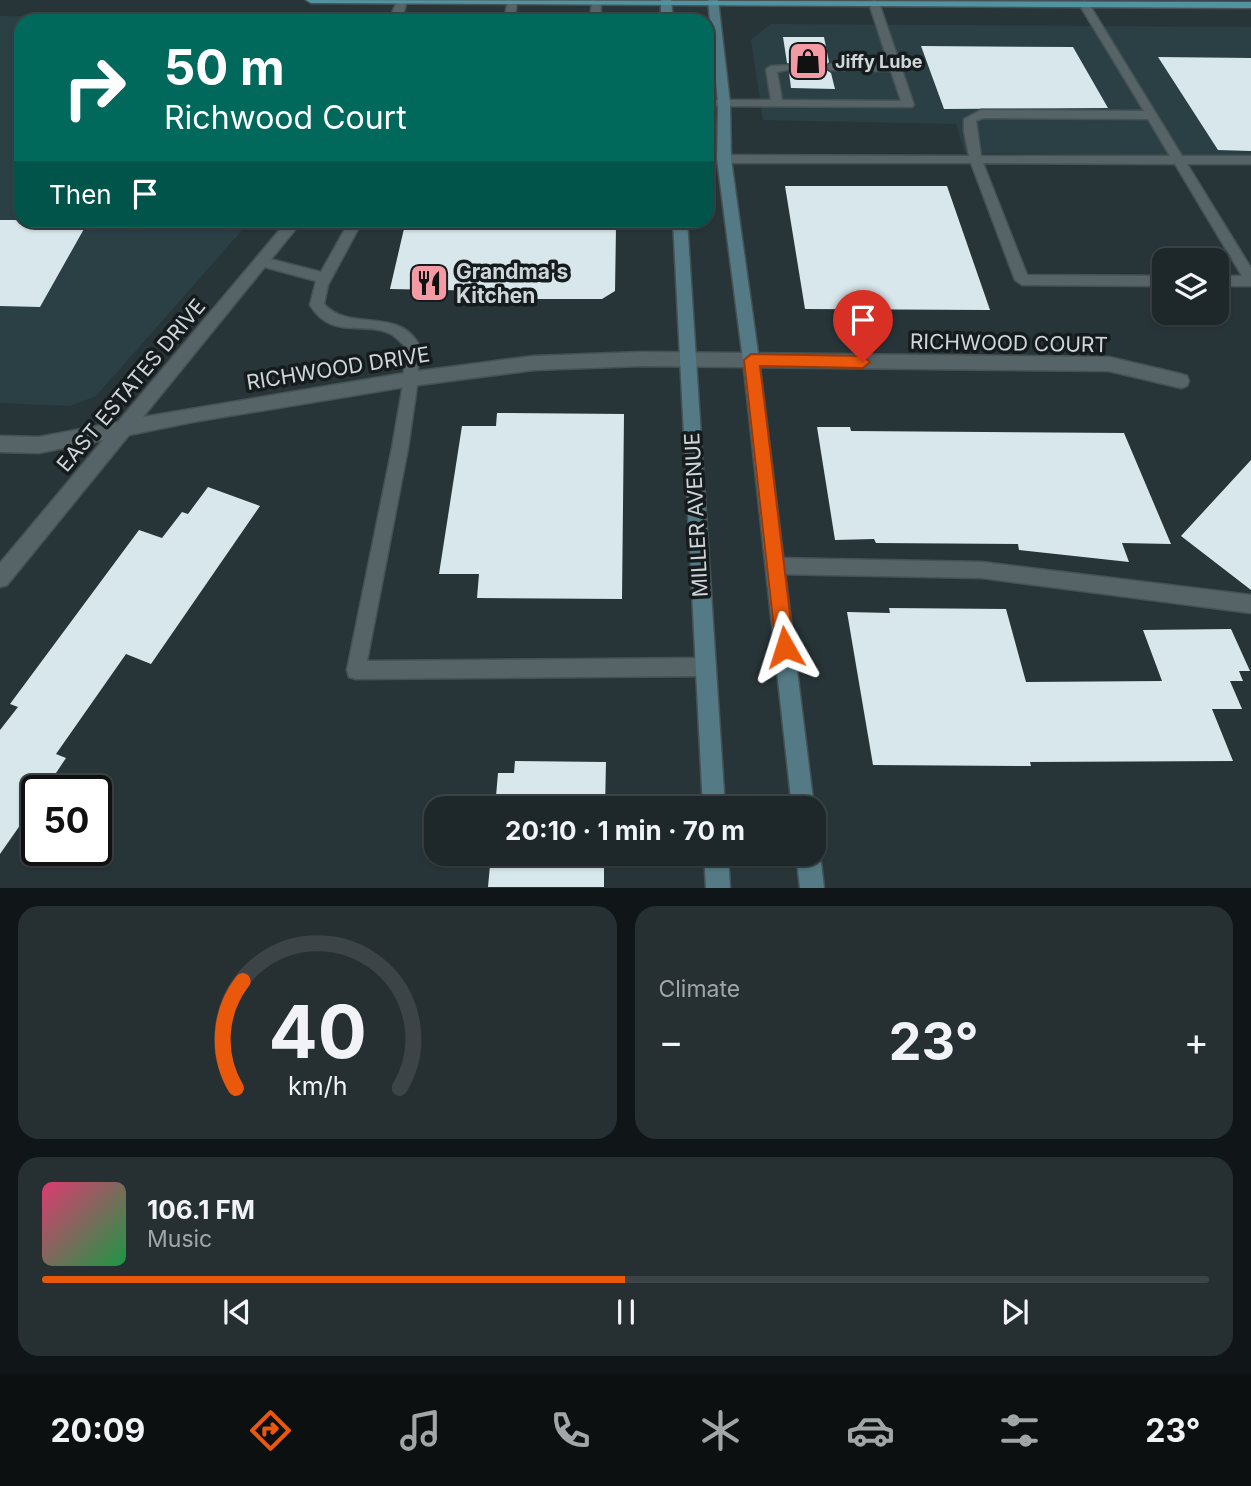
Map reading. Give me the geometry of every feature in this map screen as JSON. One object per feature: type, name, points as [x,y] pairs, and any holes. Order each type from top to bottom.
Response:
[{"type":"main road","points":[[311,0],[1087,2],[1251,5]]},
{"type":"main road","points":[[713,1],[724,103],[724,159],[751,360],[802,796]]},
{"type":"main road","name":"MILLER AVENUE","points":[[680,228],[713,796]]},
{"type":"main road","points":[[717,866],[718,887]]},
{"type":"main road","points":[[809,866],[812,887]]},
{"type":"street","name":"EAST ESTATES DRIVE","points":[[0,578],[290,228]]},
{"type":"street","name":"RICHWOOD DRIVE","points":[[0,444],[39,444],[193,415],[534,362],[751,360]]},
{"type":"street","name":"RICHWOOD COURT","points":[[751,360],[1109,364],[1181,381]]},
{"type":"lane","points":[[510,14],[512,2]]},
{"type":"lane","points":[[595,14],[596,2]]},
{"type":"lane","points":[[1087,2],[1251,280],[1229,281]]},
{"type":"lane","points":[[714,103],[908,105],[874,3]]},
{"type":"lane","points":[[777,103],[771,69],[788,67]]},
{"type":"lane","points":[[830,67],[896,68]]},
{"type":"lane","points":[[1152,281],[1022,280],[976,159],[968,126],[970,119],[981,114],[1153,115]]},
{"type":"lane","points":[[724,159],[1251,160]]},
{"type":"lane","points":[[353,228],[325,278],[317,305],[324,315],[346,323],[395,330],[411,343],[411,379],[400,448],[356,670],[705,667]]},
{"type":"lane","points":[[262,262],[325,278]]},
{"type":"lane","points":[[776,566],[982,570],[1251,604]]},
{"type":"shaded area","points":[[0,16],[14,16],[14,228],[244,228],[96,396],[70,406],[0,403]]},
{"type":"shaded area","points":[[770,24],[1251,27],[1251,156],[965,153],[956,124],[763,120],[751,40]]},
{"type":"building","name":"Jiffy Lube","points":[[783,37],[824,37],[829,62],[823,68],[831,73],[835,89],[791,88],[789,72],[794,71],[795,65],[787,63]]},
{"type":"building","points":[[921,46],[1073,47],[1108,108],[944,109]]},
{"type":"building","points":[[1158,57],[1251,58],[1251,151],[1218,150]]},
{"type":"building","points":[[785,186],[947,186],[990,310],[805,309]]},
{"type":"building","points":[[0,220],[14,220],[14,228],[84,228],[40,307],[0,306]]},
{"type":"building","points":[[404,228],[616,228],[615,291],[602,299],[491,299],[492,291],[390,289]]},
{"type":"building","points":[[497,413],[624,414],[622,599],[477,598],[479,574],[439,574],[462,426],[496,426]]},
{"type":"building","points":[[817,427],[850,427],[851,431],[1124,433],[1171,544],[1122,543],[1129,562],[1019,550],[1018,544],[876,543],[874,539],[835,540]]},
{"type":"building","points":[[1251,460],[1251,590],[1181,536]]},
{"type":"building","points":[[208,487],[260,506],[151,664],[126,654],[56,754],[66,758],[55,775],[21,775],[21,824],[0,854],[0,730],[18,707],[10,704],[139,530],[162,538],[182,512],[188,514]]},
{"type":"building","points":[[889,608],[1006,609],[1026,682],[1162,681],[1143,630],[1231,629],[1250,671],[1239,671],[1243,681],[1230,681],[1242,709],[1212,709],[1233,761],[1030,762],[1031,766],[873,765],[847,612],[890,613]]},
{"type":"building","points":[[515,761],[606,762],[605,796],[496,796],[498,773],[514,773]]},
{"type":"building","points":[[490,866],[604,866],[604,887],[488,887]]},
{"type":"place","name":"Jiffy Lube","points":[[808,61]]},
{"type":"place","name":"Grandma's Kitchen","points":[[429,283]]},
{"type":"route","points":[[785,647],[751,360],[863,362]]}]
